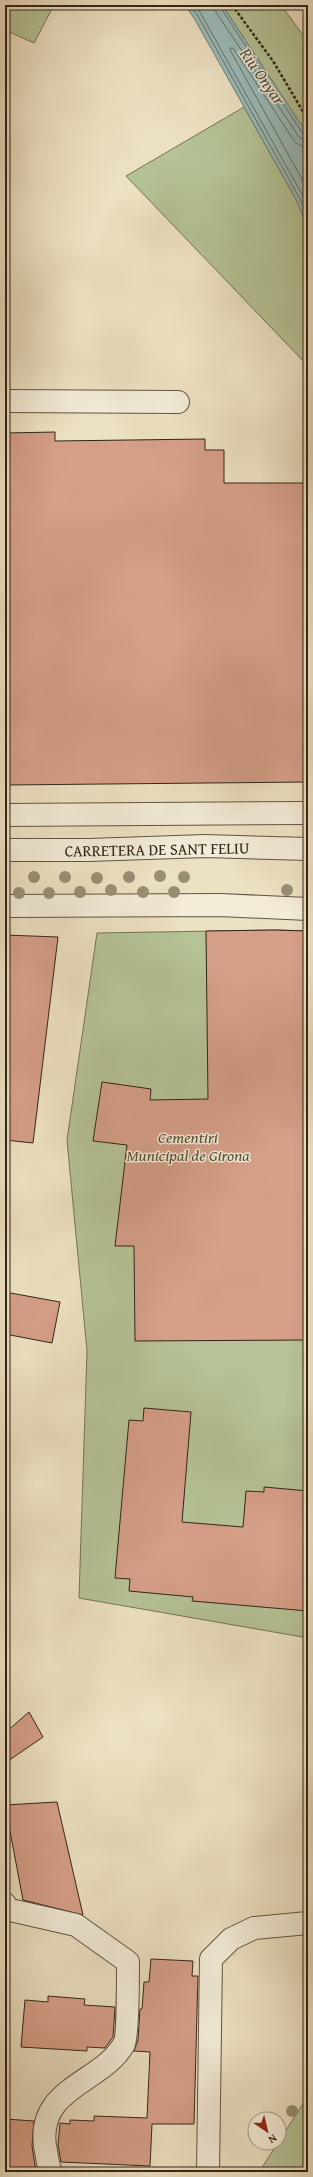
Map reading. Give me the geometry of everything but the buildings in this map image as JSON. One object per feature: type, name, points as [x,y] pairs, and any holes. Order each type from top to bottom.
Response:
[{"type":"street","points":[[5,401],[178,402]]},
{"type":"street","points":[[5,815],[308,813]]},
{"type":"street","name":"CARRETERA DE SANT FELIU","points":[[5,850],[89,850],[205,846],[308,849]]},
{"type":"street","points":[[5,906],[220,905],[308,909]]},
{"type":"street","points":[[5,1904],[6,1909],[76,1925],[128,1962],[126,2042],[115,2058],[63,2094],[52,2111],[45,2125],[48,2168],[51,2172]]},
{"type":"street","points":[[208,2172],[211,1959],[231,1939],[254,1928],[308,1923]]},
{"type":"path","points":[[232,5],[273,61],[308,120]]},
{"type":"green space","points":[[5,5],[54,5],[34,43],[5,30]]},
{"type":"green space","points":[[222,5],[281,5],[308,42],[308,135]]},
{"type":"green space","points":[[244,107],[297,201],[308,229],[308,366],[126,176]]},
{"type":"green space","name":"Cementiri Municipal de Girona","points":[[277,930],[308,931],[308,1638],[79,1598],[87,1351],[67,1140],[97,933]]},
{"type":"green space","points":[[308,2096],[308,2172],[259,2172],[273,2151],[287,2151],[287,2129]]},
{"type":"water","name":"Riu Onyar","points":[[185,5],[222,5],[308,135],[308,229],[297,201],[194,18]]}]
